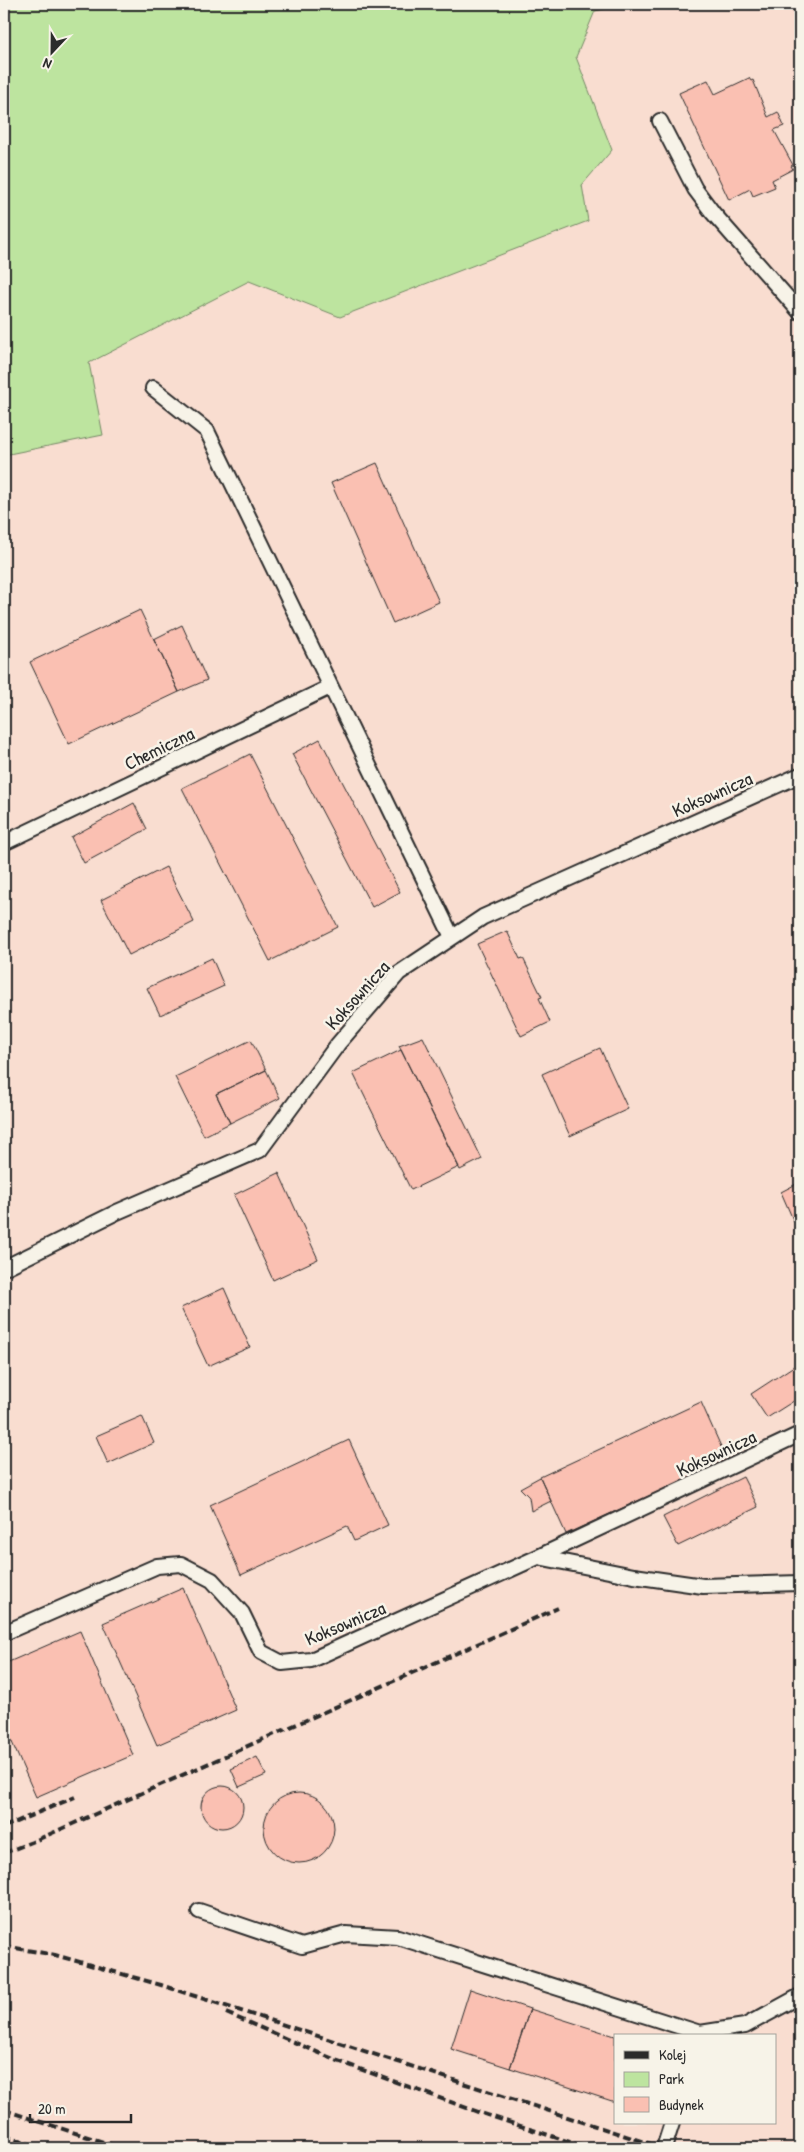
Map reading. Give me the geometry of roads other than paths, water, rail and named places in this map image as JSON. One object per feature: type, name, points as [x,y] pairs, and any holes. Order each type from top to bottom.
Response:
[{"type":"lane","points":[[660,121],[695,189],[713,213],[800,312]]},
{"type":"lane","points":[[153,388],[207,431],[452,937]]},
{"type":"lane","name":"Chemiczna","points":[[4,843],[330,687]]},
{"type":"lane","name":"Koksownicza","points":[[4,1268],[117,1212],[260,1150],[338,1044],[399,973],[483,917],[800,775]]},
{"type":"lane","name":"Koksownicza","points":[[4,1633],[157,1566],[181,1564],[212,1580],[242,1613],[261,1652],[282,1663],[311,1660],[538,1557],[800,1434]]},
{"type":"lane","points":[[538,1557],[634,1576],[703,1586],[800,1583]]},
{"type":"lane","points":[[199,1911],[302,1946],[346,1934],[398,1937],[699,2034],[745,2026],[800,1996]]},
{"type":"lane","points":[[664,2148],[672,2124]]},
{"type":"railway","points":[[4,1853],[558,1608]]},
{"type":"railway","points":[[4,1827],[75,1797]]},
{"type":"railway","points":[[4,1946],[55,1955],[161,1985],[663,2148]]},
{"type":"railway","points":[[226,2013],[338,2061],[478,2112],[588,2148]]},
{"type":"railway","points":[[4,2110],[122,2148]]},
{"type":"railway","points":[[4,2136],[42,2148]]}]
